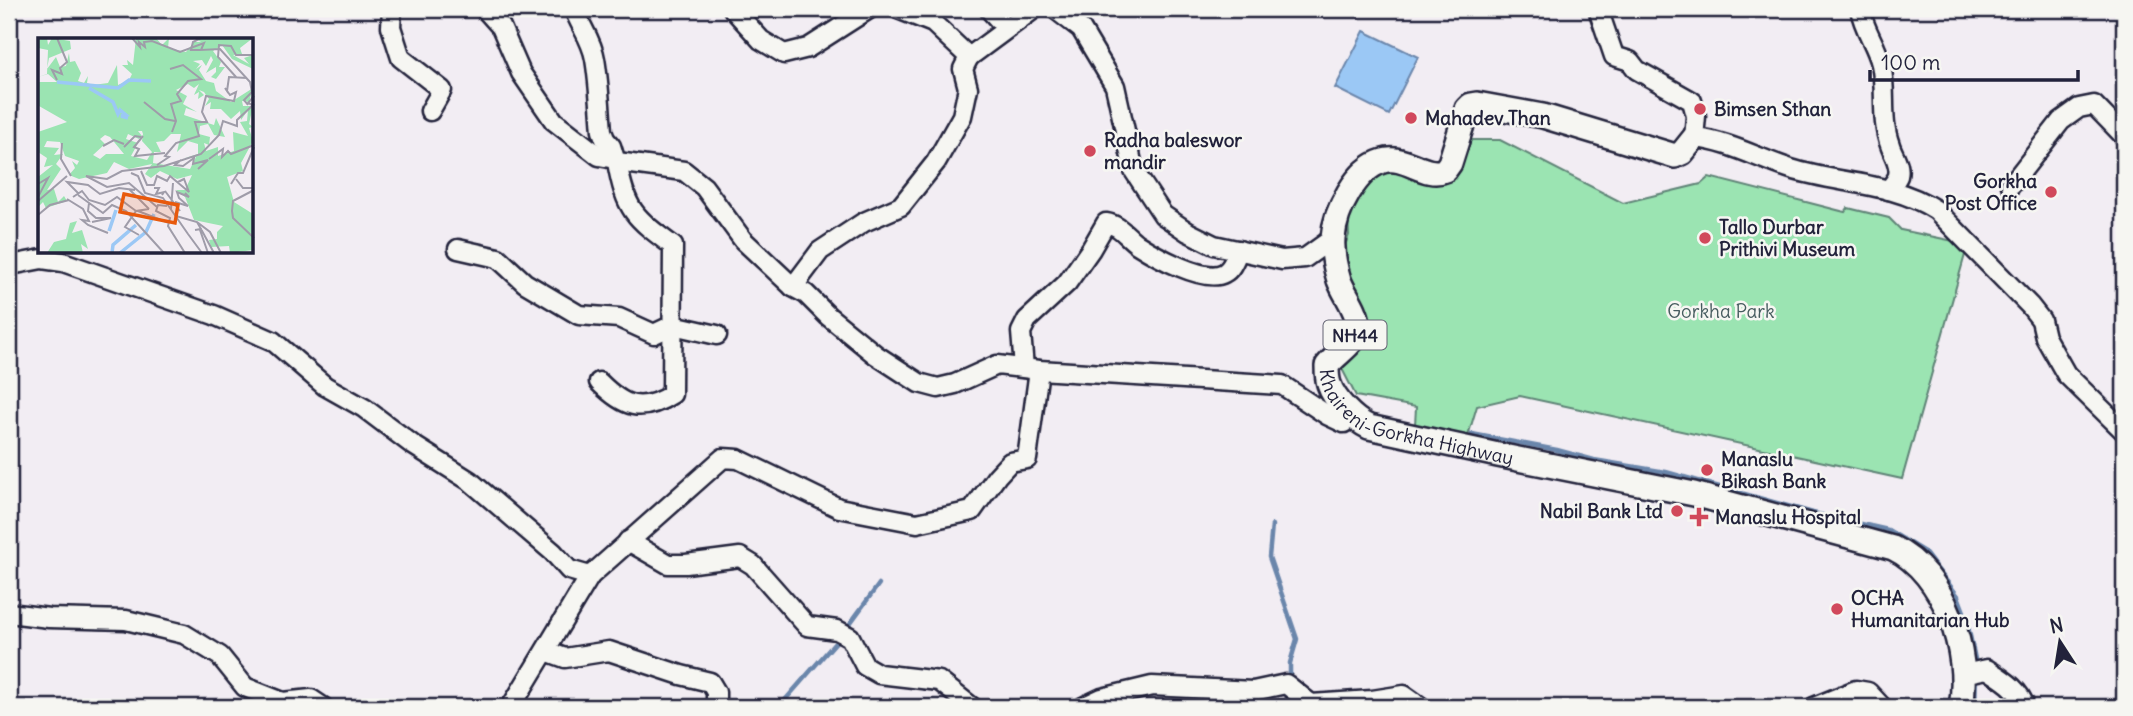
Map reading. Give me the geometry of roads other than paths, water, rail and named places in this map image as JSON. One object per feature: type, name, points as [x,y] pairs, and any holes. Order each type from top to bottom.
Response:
[{"type":"main road","name":"Khaireni-Gorkha Highway","points":[[1694,138],[1682,153],[1675,156],[1544,116],[1477,104],[1467,109],[1450,163],[1445,170],[1433,172],[1394,160],[1383,161],[1370,168],[1359,176],[1349,190],[1335,227],[1333,238],[1339,278],[1358,324],[1351,343],[1333,357],[1327,366],[1329,385],[1334,395],[1359,422],[1369,427],[1693,494],[1903,552],[1928,577],[1945,603],[1957,638],[1963,674],[1961,707]]},
{"type":"street","points":[[392,9],[391,27],[401,58],[442,90],[430,111]]},
{"type":"street","points":[[485,9],[500,27],[521,73],[554,121],[599,156],[684,171],[704,187],[743,240],[793,287],[806,294],[828,316],[876,355],[919,383],[938,388],[956,384],[997,365],[1282,385],[1344,423],[1354,416]]},
{"type":"street","points":[[574,9],[595,58],[602,131],[616,160],[623,193],[639,221],[673,246],[672,394],[658,402],[633,405],[624,403],[599,382]]},
{"type":"street","points":[[733,9],[761,40],[783,54],[808,48],[869,9]]},
{"type":"street","points":[[898,9],[933,23],[969,57]]},
{"type":"street","points":[[989,9],[1006,28]]},
{"type":"street","points":[[793,287],[820,251],[864,222],[901,206],[936,162],[962,116],[968,88],[963,69],[969,57],[1034,9]]},
{"type":"street","points":[[1055,9],[1080,29],[1115,86],[1134,171],[1163,215],[1214,245],[1282,260],[1305,258],[1322,264],[1339,278]]},
{"type":"street","points":[[1598,9],[1614,56],[1630,61],[1637,70],[1692,101],[1696,116],[1694,138],[1710,139],[1798,171],[1889,190],[1920,200],[1936,210],[2018,292],[2041,320],[2045,337],[2066,374],[2117,416],[2124,431]]},
{"type":"street","points":[[1860,9],[1864,26],[1881,65],[1884,116],[1890,145],[1896,156],[1898,177],[1889,190]]},
{"type":"street","points":[[2011,186],[2060,121],[2078,108],[2094,105],[2124,136]]},
{"type":"street","points":[[512,707],[590,576],[723,458],[738,459],[839,508],[917,523],[972,511],[1010,462],[1027,459],[1032,369],[1021,332],[1027,320],[1068,283],[1106,223],[1116,224],[1135,243],[1171,264],[1210,275],[1222,275],[1229,269],[1239,250]]},
{"type":"street","points":[[1305,258],[1333,238]]},
{"type":"street","points":[[458,249],[498,258],[525,283],[579,315],[619,318],[654,334],[673,325],[716,335]]},
{"type":"street","points":[[9,263],[42,258],[63,262],[214,315],[273,341],[325,386],[364,408],[413,446],[470,481],[569,570],[590,576]]},
{"type":"street","points":[[628,541],[668,564],[740,557],[753,565],[807,626],[844,634],[865,666],[879,674],[939,681],[972,707]]},
{"type":"street","points":[[9,613],[49,618],[126,620],[184,634],[220,656],[245,687],[283,702],[311,699],[323,707]]},
{"type":"street","points":[[546,650],[565,658],[609,651],[670,672],[710,682],[716,692],[716,707]]},
{"type":"street","points":[[1963,674],[1987,669],[2014,688],[2025,707]]},
{"type":"street","points":[[1083,707],[1102,698],[1152,685],[1253,691],[1292,689],[1311,704],[1405,695],[1421,707]]},
{"type":"street","points":[[1814,707],[1856,690],[1868,692],[1882,707]]},
{"type":"water","points":[[1364,31],[1418,57],[1389,115],[1335,88]]},
{"type":"waterway","points":[[1472,434],[1666,472],[1813,513],[1888,530],[1924,552],[1958,596],[1966,617],[1975,659]]},
{"type":"waterway","points":[[1272,525],[1269,557],[1297,639],[1290,663],[1290,679]]},
{"type":"waterway","points":[[846,629],[879,584]]},
{"type":"waterway","points":[[779,707],[841,636]]},
{"type":"waterway","points":[[1975,707],[1976,675]]},
{"type":"waterway","points":[[1289,692],[1289,707]]},
{"type":"place","name":"Bimsen Sthan","points":[[1700,109]]},
{"type":"place","name":"Mahadev Than","points":[[1411,118]]},
{"type":"place","name":"Radha baleswor mandir","points":[[1090,151]]},
{"type":"place","name":"Gorkha Post Office","points":[[2051,192]]},
{"type":"place","name":"Tallo Durbar Prithivi Museum","points":[[1705,238]]},
{"type":"place","name":"Manaslu Bikash Bank","points":[[1707,470]]},
{"type":"place","name":"Nabil Bank Ltd","points":[[1677,511]]},
{"type":"place","name":"Manaslu Hospital","points":[[1699,517]]},
{"type":"place","name":"OCHA Humanitarian Hub","points":[[1837,609]]},
{"type":"park label","name":"Gorkha Park","points":[[1721,311]]}]
